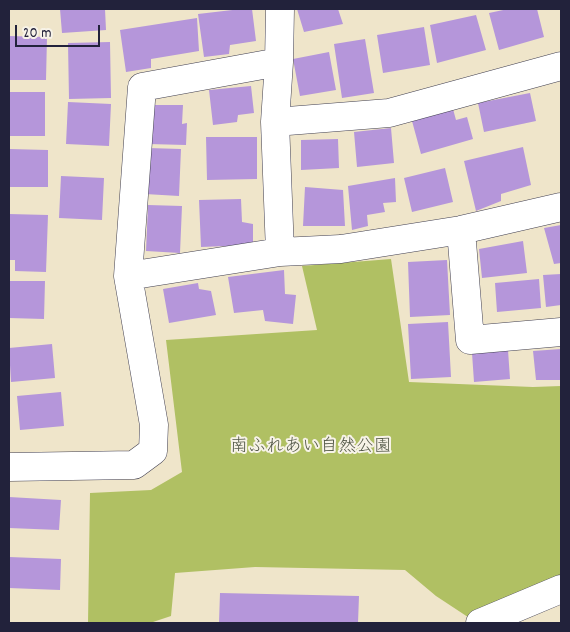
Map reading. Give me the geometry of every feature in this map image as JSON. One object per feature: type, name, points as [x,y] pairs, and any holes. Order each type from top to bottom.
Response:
[{"type":"street","points":[[280,9],[275,122],[280,252]]},
{"type":"street","points":[[9,467],[134,466],[153,451],[154,425],[128,276],[142,87],[279,62]]},
{"type":"street","points":[[275,122],[389,113],[561,66]]},
{"type":"street","points":[[128,276],[280,252],[341,249],[461,230],[561,208]]},
{"type":"street","points":[[461,230],[470,340],[561,332]]},
{"type":"street","points":[[480,623],[561,589]]},
{"type":"green space","name":"南ふれあい自然公園","points":[[391,259],[409,382],[533,387],[561,386],[561,589],[477,623],[436,596],[405,570],[255,567],[175,573],[171,616],[150,623],[88,623],[90,493],[151,490],[182,472],[166,340],[317,330],[302,266]]},
{"type":"building","points":[[60,9],[105,9],[106,30],[62,33]]},
{"type":"building","points":[[252,9],[256,41],[230,45],[229,54],[204,57],[198,14]]},
{"type":"building","points":[[297,9],[338,9],[343,24],[304,32]]},
{"type":"building","points":[[508,9],[537,9],[544,37],[499,50],[489,13]]},
{"type":"building","points":[[476,15],[486,50],[437,63],[430,25]]},
{"type":"building","points":[[197,18],[199,51],[151,59],[151,68],[126,72],[120,30]]},
{"type":"building","points":[[424,27],[430,65],[383,73],[377,35]]},
{"type":"building","points":[[9,36],[47,37],[46,80],[9,80]]},
{"type":"building","points":[[365,39],[374,93],[342,98],[334,44]]},
{"type":"building","points":[[110,42],[111,98],[69,99],[68,43]]},
{"type":"building","points":[[329,52],[336,90],[300,96],[293,59]]},
{"type":"building","points":[[251,86],[254,113],[238,115],[237,122],[213,125],[209,90]]},
{"type":"building","points":[[9,92],[45,92],[45,136],[9,136]]},
{"type":"building","points":[[530,93],[536,121],[484,132],[478,103]]},
{"type":"building","points":[[68,102],[111,104],[109,146],[66,144]]},
{"type":"building","points":[[150,105],[183,105],[182,124],[187,123],[186,145],[148,144]]},
{"type":"building","points":[[453,109],[456,120],[467,117],[473,139],[421,154],[412,121]]},
{"type":"building","points":[[391,128],[394,163],[357,167],[354,132]]},
{"type":"building","points":[[206,137],[257,137],[257,179],[207,180]]},
{"type":"building","points":[[338,139],[339,168],[301,170],[301,140]]},
{"type":"building","points":[[523,147],[531,185],[501,194],[501,201],[476,211],[464,161]]},
{"type":"building","points":[[148,148],[181,149],[179,196],[145,194]]},
{"type":"building","points":[[9,149],[48,150],[48,187],[9,187]]},
{"type":"building","points":[[445,168],[453,202],[412,212],[404,178]]},
{"type":"building","points":[[61,176],[104,178],[102,220],[59,218]]},
{"type":"building","points":[[395,178],[396,202],[383,203],[385,212],[367,215],[368,226],[352,230],[348,186]]},
{"type":"building","points":[[305,187],[343,190],[345,226],[303,226]]},
{"type":"building","points":[[241,199],[242,222],[253,224],[253,245],[201,247],[199,200]]},
{"type":"building","points":[[148,205],[182,206],[180,253],[146,251]]},
{"type":"building","points":[[9,214],[48,215],[46,272],[15,271],[15,260],[9,260]]},
{"type":"building","points":[[561,225],[561,263],[554,264],[544,228]]},
{"type":"building","points":[[523,241],[527,273],[482,278],[479,249]]},
{"type":"building","points":[[447,260],[450,315],[410,317],[408,262]]},
{"type":"building","points":[[284,270],[285,294],[296,295],[293,324],[265,321],[263,310],[234,313],[228,277]]},
{"type":"building","points":[[561,274],[561,305],[546,307],[543,275]]},
{"type":"building","points":[[539,279],[541,308],[497,312],[495,283]]},
{"type":"building","points":[[9,281],[45,281],[44,319],[9,318]]},
{"type":"building","points":[[198,283],[199,289],[211,291],[216,315],[169,323],[163,289]]},
{"type":"building","points":[[448,322],[451,377],[411,379],[408,324]]},
{"type":"building","points":[[52,344],[55,378],[11,382],[9,348]]},
{"type":"building","points":[[561,349],[561,380],[536,380],[533,351]]},
{"type":"building","points":[[508,350],[510,379],[474,382],[472,353]]},
{"type":"building","points":[[61,392],[64,426],[20,430],[17,396]]},
{"type":"building","points":[[9,497],[61,500],[59,530],[9,528]]},
{"type":"building","points":[[9,557],[61,559],[60,590],[9,588]]},
{"type":"building","points":[[220,593],[359,596],[358,623],[219,623]]}]
